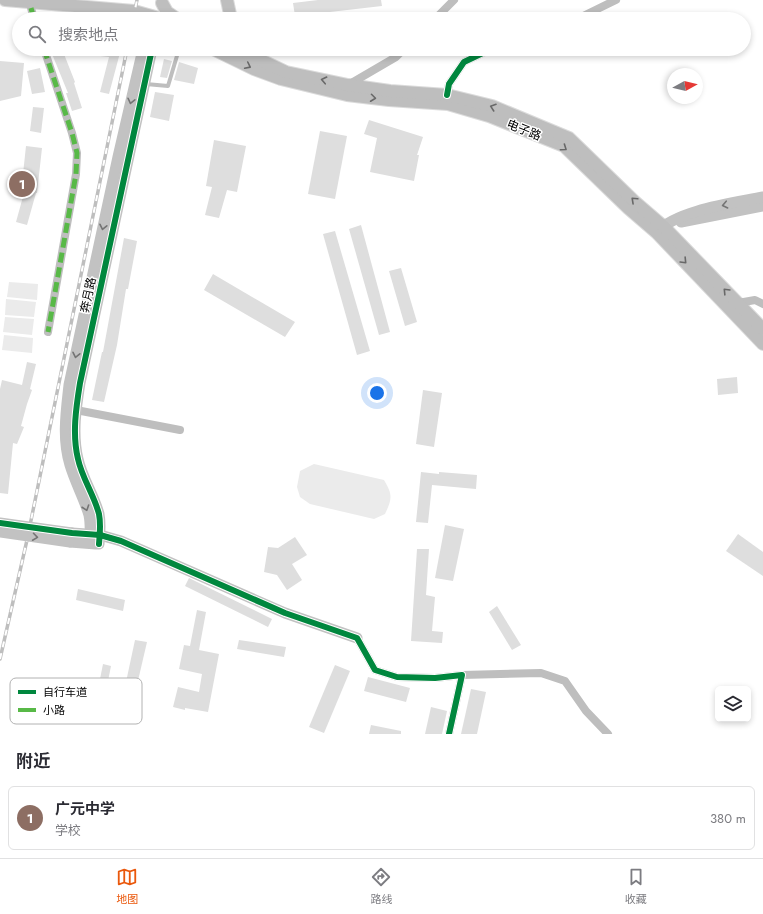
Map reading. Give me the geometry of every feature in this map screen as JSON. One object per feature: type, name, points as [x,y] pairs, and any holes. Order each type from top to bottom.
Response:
[{"type":"main road","points":[[11,0],[137,12]]},
{"type":"main road","points":[[160,12],[162,1]]},
{"type":"main road","points":[[162,1],[167,12]]},
{"type":"main road","points":[[0,6],[25,12]]},
{"type":"main road","name":"电子路","points":[[227,56],[254,69],[281,79],[347,95],[389,100],[448,104],[489,116],[564,146],[628,208],[660,229],[738,303],[763,329]]},
{"type":"main road","name":"电子路","points":[[251,56],[286,72],[348,85],[390,91],[447,95],[492,106],[569,138],[634,201],[763,344]]},
{"type":"street","points":[[442,12],[454,0]]},
{"type":"street","points":[[591,12],[616,0]]},
{"type":"street","points":[[46,56],[72,133],[77,153],[76,174],[48,332]]},
{"type":"street","points":[[95,539],[89,516],[70,465],[65,433],[65,414],[115,172],[141,56]]},
{"type":"street","name":"奔月路","points":[[95,539],[101,528],[99,514],[78,459],[74,432],[76,410],[80,383],[150,56]]},
{"type":"street","points":[[348,85],[397,56]]},
{"type":"street","points":[[447,95],[448,84],[464,62],[476,56]]},
{"type":"street","points":[[660,229],[696,211],[763,197]]},
{"type":"street","points":[[660,229],[763,206]]},
{"type":"street","points":[[738,303],[755,300],[763,304]]},
{"type":"street","points":[[76,410],[180,430]]},
{"type":"street","points":[[0,523],[71,537]]},
{"type":"street","points":[[0,532],[121,541],[285,613],[357,638],[375,670],[397,677],[435,678],[462,675],[541,673],[565,681],[586,712],[608,734]]},
{"type":"street","points":[[450,734],[462,675]]},
{"type":"lane","points":[[144,84],[168,86],[177,56]]},
{"type":"shaded area","points":[[9,282],[38,284],[37,300],[7,297]]},
{"type":"shaded area","points":[[6,299],[36,302],[34,317],[5,315]]},
{"type":"shaded area","points":[[5,317],[34,319],[32,335],[3,332]]},
{"type":"shaded area","points":[[4,335],[33,338],[32,353],[2,350]]},
{"type":"shaded area","points":[[314,464],[384,480],[390,493],[390,501],[385,514],[374,519],[310,504],[300,497],[297,487],[300,471]]},
{"type":"building","points":[[318,0],[381,0],[382,6],[330,12],[294,12],[293,3]]},
{"type":"building","points":[[53,56],[65,56],[75,82],[74,83],[82,108],[72,111],[66,93],[68,93]]},
{"type":"building","points":[[100,56],[119,56],[109,94],[100,92],[109,57]]},
{"type":"building","points":[[164,59],[172,61],[167,78],[160,77]]},
{"type":"building","points":[[0,61],[24,63],[21,96],[0,101]]},
{"type":"building","points":[[179,62],[198,68],[194,84],[174,80]]},
{"type":"building","points":[[40,68],[45,92],[32,94],[27,71]]},
{"type":"building","points":[[155,92],[174,95],[169,121],[150,117]]},
{"type":"building","points":[[33,107],[44,108],[41,133],[30,131]]},
{"type":"building","points":[[369,120],[423,137],[417,155],[419,155],[414,181],[370,172],[377,138],[364,134]]},
{"type":"building","points":[[320,131],[347,136],[335,199],[308,194]]},
{"type":"building","points":[[214,140],[246,146],[237,192],[227,190],[219,218],[205,215],[212,187],[206,186]]},
{"type":"building","points":[[26,146],[42,148],[37,193],[27,225],[16,222],[24,193],[25,174],[23,174]]},
{"type":"building","points":[[361,225],[390,332],[379,335],[349,229]]},
{"type":"building","points":[[335,231],[370,351],[357,355],[323,234]]},
{"type":"building","points":[[124,238],[137,241],[128,289],[126,289],[117,345],[104,402],[92,400],[103,352]]},
{"type":"building","points":[[401,268],[417,322],[405,326],[389,271]]},
{"type":"building","points":[[213,274],[295,322],[285,337],[204,290]]},
{"type":"building","points":[[27,362],[36,364],[30,389],[32,390],[21,426],[24,427],[17,444],[13,443],[8,494],[0,493],[0,389],[2,380],[22,385]]},
{"type":"building","points":[[737,377],[738,393],[718,395],[717,379]]},
{"type":"building","points":[[423,390],[442,393],[434,447],[416,444]]},
{"type":"building","points":[[421,472],[477,475],[476,489],[432,485],[428,523],[416,522]]},
{"type":"building","points":[[445,525],[464,529],[453,581],[435,578]]},
{"type":"building","points":[[738,534],[763,552],[763,576],[726,551]]},
{"type":"building","points":[[295,537],[307,555],[292,564],[302,580],[287,590],[277,575],[264,572],[268,547],[278,548]]},
{"type":"building","points":[[417,549],[429,549],[426,595],[435,597],[432,631],[443,632],[442,643],[411,641]]},
{"type":"building","points":[[189,578],[272,619],[268,627],[185,586]]},
{"type":"building","points":[[78,589],[125,600],[123,611],[76,600]]},
{"type":"building","points":[[497,606],[521,645],[512,650],[489,612]]},
{"type":"building","points":[[197,610],[206,612],[199,650],[219,654],[208,712],[185,708],[185,710],[173,707],[178,687],[199,692],[202,674],[179,669],[184,645],[190,646]]},
{"type":"building","points":[[135,640],[147,642],[139,678],[127,678]]},
{"type":"building","points":[[239,640],[286,647],[284,657],[237,649]]},
{"type":"building","points":[[103,664],[111,666],[109,678],[100,678]]},
{"type":"building","points":[[335,665],[350,671],[324,733],[309,727]]},
{"type":"building","points":[[368,677],[410,688],[406,702],[364,691]]},
{"type":"building","points":[[471,689],[486,692],[477,734],[461,734]]},
{"type":"building","points":[[431,707],[447,711],[442,734],[425,734]]},
{"type":"building","points":[[371,725],[401,731],[401,734],[369,734]]},
{"type":"railway","points":[[134,12],[137,0]]},
{"type":"railway","points":[[0,659],[27,540],[126,56]]},
{"type":"marked path","points":[[31,8],[32,12]]},
{"type":"marked path","points":[[46,56],[72,133],[77,153],[76,174],[48,332]]},
{"type":"cycle path","points":[[99,544],[99,514],[82,473],[76,450],[76,411],[80,383],[150,56]]},
{"type":"cycle path","points":[[447,95],[449,84],[464,62],[476,56]]},
{"type":"cycle path","points":[[0,523],[72,533],[100,535],[121,541],[285,613],[357,638],[375,670],[397,677],[435,678],[462,675],[449,734]]},
{"type":"place","name":"广元中学","points":[[22,184]]}]
